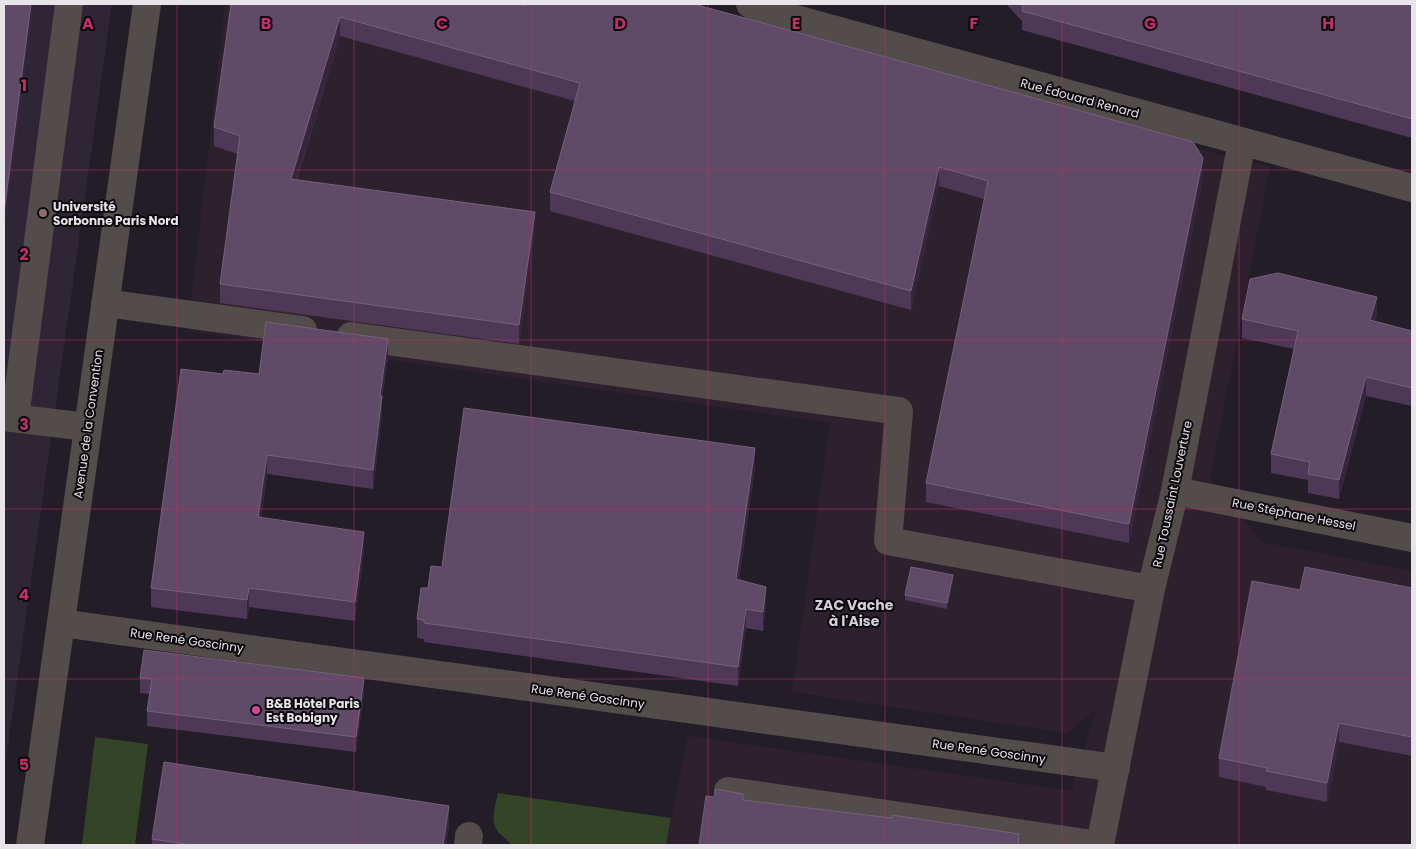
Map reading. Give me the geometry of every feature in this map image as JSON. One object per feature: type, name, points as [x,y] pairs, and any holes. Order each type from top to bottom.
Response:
[{"type":"street","points":[[69,4],[10,417],[87,427]]},
{"type":"street","name":"Avenue de la Convention","points":[[30,845],[147,4]]},
{"type":"street","name":"Rue Édouard Renard","points":[[750,4],[763,10],[1412,188]]},
{"type":"street","name":"Rue Toussaint Louverture","points":[[1100,845],[1150,589],[1175,491],[1242,142]]},
{"type":"street","points":[[104,303],[899,411],[888,541],[1150,589]]},
{"type":"street","name":"Rue Stéphane Hessel","points":[[1175,491],[1412,538]]},
{"type":"street","name":"Rue René Goscinny","points":[[61,623],[1116,768]]},
{"type":"street","points":[[728,791],[1100,845]]},
{"type":"shaded area","name":"Université Sorbonne Paris Nord","points":[[4,4],[112,4],[4,774]]},
{"type":"shaded area","points":[[225,4],[635,4],[734,31],[1270,167],[1210,479],[1262,542],[1412,571],[1412,845],[666,845],[688,736],[1072,791],[1096,710],[1067,733],[792,692],[830,423],[188,331]]},
{"type":"green space","points":[[95,737],[148,744],[135,845],[82,844]]},
{"type":"green space","points":[[498,793],[671,818],[666,845],[511,845],[499,833],[494,824],[493,819]]},
{"type":"building","points":[[4,4],[31,4],[4,213]]},
{"type":"building","points":[[231,4],[517,4],[525,6],[525,4],[694,4],[1193,142],[1203,158],[1129,524],[926,483],[988,181],[939,167],[911,291],[550,192],[580,83],[340,17],[291,179],[535,212],[519,325],[220,284],[240,136],[214,127]]},
{"type":"building","points":[[1023,4],[1412,4],[1412,119],[1022,11]]},
{"type":"building","points":[[1278,273],[1377,297],[1370,320],[1412,331],[1412,388],[1366,377],[1339,480],[1308,474],[1310,462],[1271,454],[1298,331],[1242,319],[1250,279]]},
{"type":"building","points":[[266,322],[388,339],[373,470],[267,455],[258,517],[364,532],[355,602],[249,588],[247,600],[151,588],[181,369],[223,374],[224,370],[259,374]]},
{"type":"building","points":[[464,408],[755,448],[736,579],[766,587],[763,612],[746,609],[738,667],[424,623],[424,620],[417,619],[421,588],[428,588],[431,566],[442,567]]},
{"type":"building","points":[[911,567],[953,575],[947,603],[905,595]]},
{"type":"building","points":[[1305,567],[1412,588],[1412,737],[1339,723],[1327,783],[1266,771],[1267,768],[1219,758],[1252,581],[1300,590]]},
{"type":"building","name":"B&B Hôtel Paris Est Bobigny","points":[[144,650],[364,678],[356,737],[147,711],[152,679],[140,678]]},
{"type":"building","points":[[164,762],[449,806],[443,845],[192,845],[152,839]]},
{"type":"building","points":[[716,789],[743,794],[743,800],[892,818],[892,815],[1019,834],[1018,845],[699,845],[706,796],[714,797]]},
{"type":"place","name":"Université Sorbonne Paris Nord","points":[[43,213]]},
{"type":"place","name":"B&B Hôtel Paris Est Bobigny","points":[[256,710]]},
{"type":"district","name":"ZAC Vache à l'Aise","points":[[854,614]]}]
